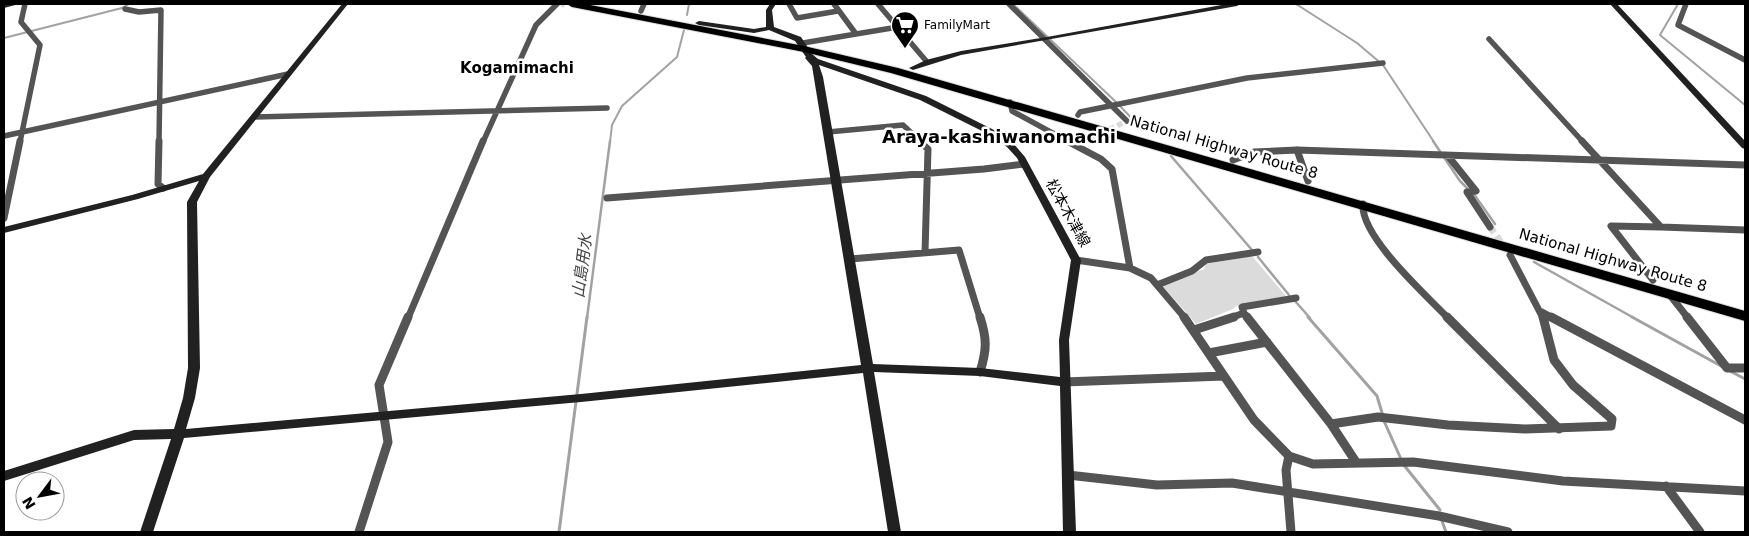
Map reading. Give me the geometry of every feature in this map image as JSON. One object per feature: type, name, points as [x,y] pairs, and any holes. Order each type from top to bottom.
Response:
[{"type":"highway","name":"National Highway Route 8","points":[[563,4],[855,60],[1010,102],[1745,316]]},
{"type":"highway","name":"National Highway Route 8","points":[[602,4],[642,8],[805,50],[913,68],[1745,306]]},
{"type":"street","points":[[4,6],[16,4]]},
{"type":"street","points":[[4,218],[40,45],[21,22],[25,4]]},
{"type":"street","points":[[147,532],[179,434],[189,398],[194,368],[192,202],[206,176],[256,118],[288,74],[345,4]]},
{"type":"street","points":[[359,532],[388,442],[379,385],[496,111],[536,25],[563,4]]},
{"type":"street","points":[[699,23],[754,31],[770,28],[769,10],[773,4]]},
{"type":"street","points":[[789,4],[797,18],[838,11]]},
{"type":"street","points":[[835,4],[838,11],[856,34]]},
{"type":"street","points":[[878,4],[927,62]]},
{"type":"street","points":[[1008,4],[1047,39],[1127,121]]},
{"type":"street","points":[[913,68],[927,62],[1237,4]]},
{"type":"street","points":[[1613,4],[1745,144]]},
{"type":"street","points":[[1686,4],[1678,25],[1745,60]]},
{"type":"street","points":[[125,10],[138,12],[161,10],[158,184],[163,188]]},
{"type":"street","points":[[895,532],[816,66],[805,50],[856,34],[898,27]]},
{"type":"street","name":"松本木津線","points":[[770,28],[776,32],[793,36],[805,50],[823,64],[915,94],[991,132],[1010,145],[1022,157],[1076,260],[1064,340],[1070,532]]},
{"type":"street","points":[[1489,39],[1602,160],[1661,227]]},
{"type":"street","points":[[835,67],[855,60]]},
{"type":"street","points":[[1078,115],[1080,112],[1247,78],[1380,63]]},
{"type":"street","points":[[4,136],[288,74]]},
{"type":"street","points":[[1010,102],[1012,111],[1102,159],[1112,169],[1130,268]]},
{"type":"street","points":[[256,118],[607,108]]},
{"type":"street","points":[[828,132],[902,125],[928,149],[925,252]]},
{"type":"street","points":[[1070,141],[1098,134]]},
{"type":"street","points":[[1233,160],[1254,152],[1297,150],[1745,165]]},
{"type":"street","points":[[1297,150],[1308,181]]},
{"type":"street","points":[[1445,156],[1476,191],[1467,192],[1490,227]]},
{"type":"street","points":[[607,198],[984,169],[1024,164]]},
{"type":"street","points":[[4,230],[135,197],[206,176]]},
{"type":"street","points":[[1363,204],[1362,214],[1390,259],[1559,429]]},
{"type":"street","points":[[1652,280],[1612,226],[1745,230]]},
{"type":"street","points":[[850,258],[959,250],[984,331],[986,353],[980,372]]},
{"type":"street","points":[[1156,284],[1192,271],[1206,260],[1258,252]]},
{"type":"street","points":[[1331,424],[1378,417],[1448,425],[1559,429],[1611,426],[1612,420],[1573,385],[1554,360],[1542,312],[1510,255]]},
{"type":"street","points":[[1076,260],[1130,268],[1151,278],[1194,330],[1254,420],[1289,456],[1313,464],[1413,462],[1563,481],[1745,491]]},
{"type":"street","points":[[1669,294],[1727,368],[1745,368]]},
{"type":"street","points":[[1296,298],[1242,307],[1331,424],[1356,462]]},
{"type":"street","points":[[1194,330],[1244,312]]},
{"type":"street","points":[[1542,312],[1745,420]]},
{"type":"street","points":[[1209,353],[1267,342]]},
{"type":"street","points":[[4,476],[134,435],[179,434],[384,416],[868,368],[980,372],[1064,382],[1224,376]]},
{"type":"street","points":[[1289,456],[1286,470],[1291,532]]},
{"type":"street","points":[[1068,475],[1157,485],[1232,483],[1287,490],[1439,516],[1501,531]]},
{"type":"street","points":[[1666,486],[1700,532]]},
{"type":"shaded area","points":[[1252,256],[1286,296],[1236,306],[1233,309],[1196,324],[1162,285],[1204,269],[1206,264]]},
{"type":"waterway","points":[[4,38],[122,8],[129,4]]},
{"type":"waterway","name":"山島用水","points":[[687,15],[689,4]]},
{"type":"waterway","points":[[1013,4],[1116,102]]},
{"type":"waterway","points":[[1296,4],[1357,43],[1383,65],[1434,142]]},
{"type":"waterway","points":[[1678,4],[1660,35],[1745,105]]},
{"type":"waterway","name":"山島用水","points":[[610,142],[612,125],[622,106],[677,57],[684,30]]},
{"type":"waterway","points":[[1120,106],[1139,126]]},
{"type":"waterway","name":"山島用水","points":[[587,318],[610,141]]},
{"type":"waterway","points":[[1433,141],[1460,181],[1469,190]]},
{"type":"waterway","points":[[1171,156],[1252,250]]},
{"type":"waterway","points":[[1473,193],[1495,224]]},
{"type":"waterway","points":[[1258,257],[1289,295]]},
{"type":"waterway","points":[[1534,262],[1634,318]]},
{"type":"waterway","points":[[1295,301],[1310,318]]},
{"type":"waterway","name":"山島用水","points":[[559,532],[587,317]]},
{"type":"waterway","points":[[1308,317],[1377,396],[1383,416]]},
{"type":"waterway","points":[[1632,317],[1721,366]]},
{"type":"waterway","points":[[1730,371],[1745,379]]},
{"type":"waterway","points":[[1384,421],[1401,459]]},
{"type":"waterway","points":[[1403,464],[1440,510]]},
{"type":"waterway","points":[[1442,521],[1446,532]]},
{"type":"tunnel","points":[[1102,133],[1127,121]]},
{"type":"tunnel","points":[[1490,227],[1505,248]]},
{"type":"place","name":"FamilyMart","points":[[905,49]]},
{"type":"district","name":"Kogamimachi","points":[[517,68]]},
{"type":"district","name":"Araya-kashiwanomachi","points":[[999,136]]}]
